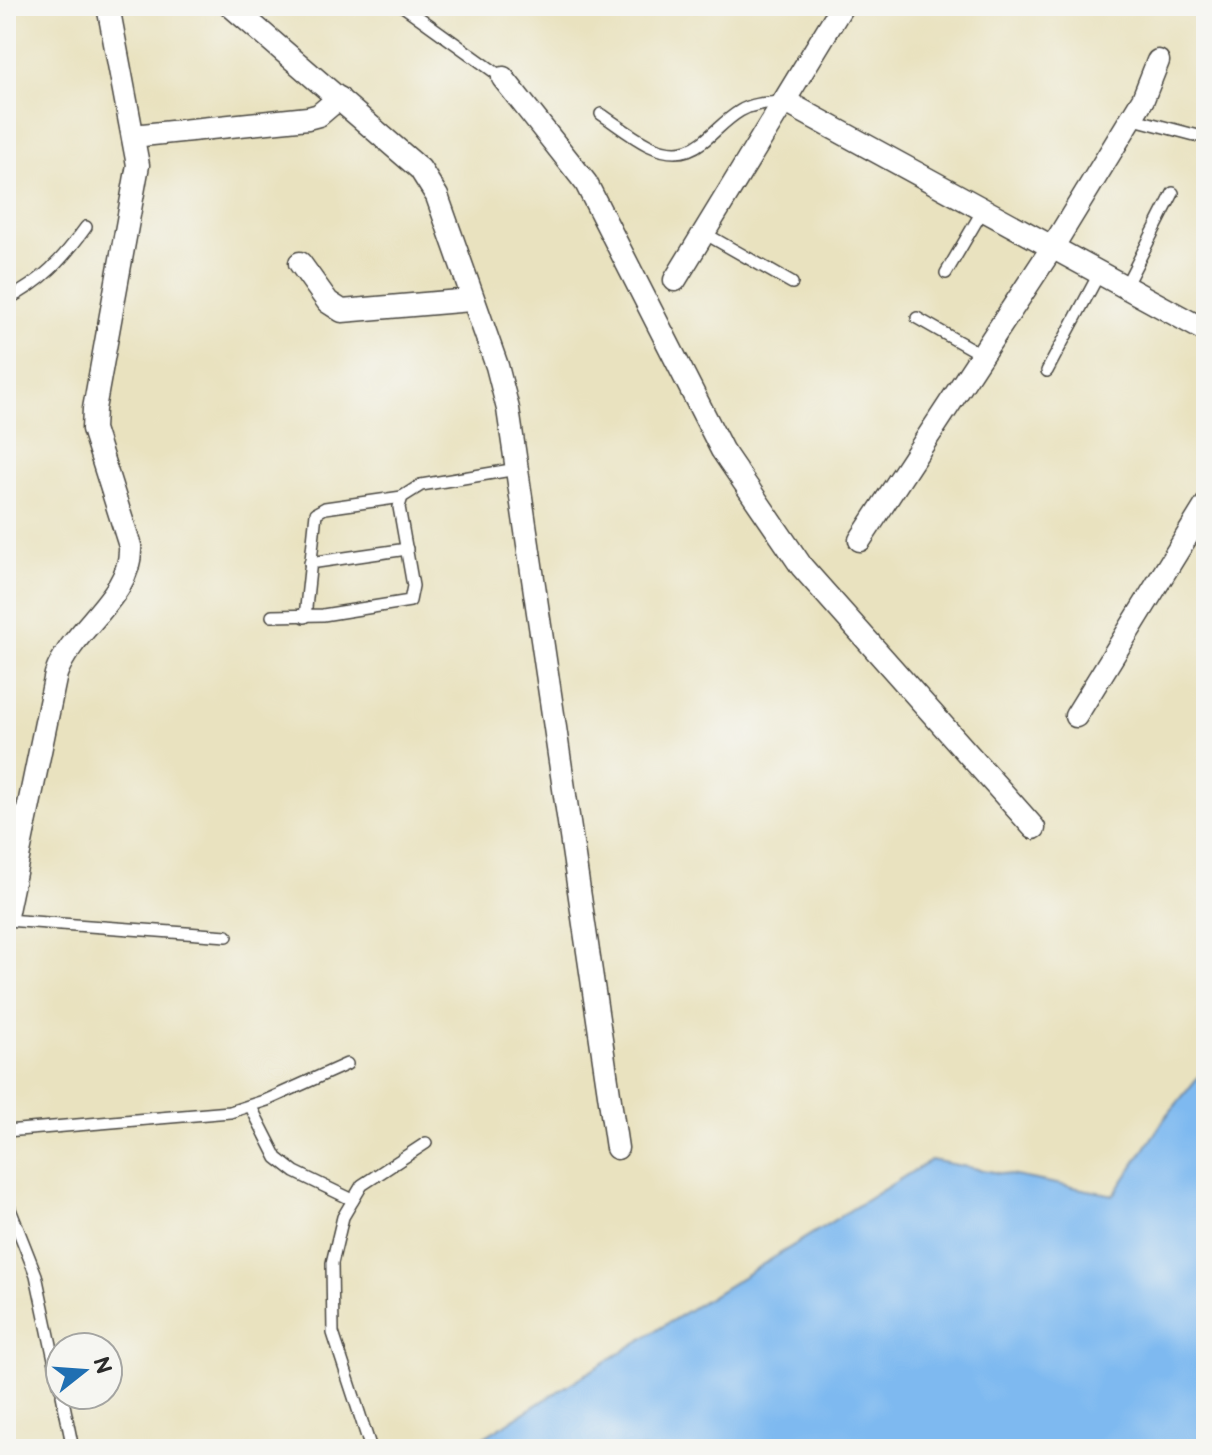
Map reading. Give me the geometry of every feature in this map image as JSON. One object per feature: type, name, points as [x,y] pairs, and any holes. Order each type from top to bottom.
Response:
[{"type":"street","points":[[6,918],[56,674],[72,643],[125,577],[131,564],[130,546],[93,429],[94,409],[136,181],[133,136],[108,6]]},
{"type":"street","points":[[231,6],[410,159],[429,182],[504,387],[617,1148]]},
{"type":"street","points":[[675,280],[842,6]]},
{"type":"street","points":[[860,540],[1052,248],[1143,99],[1158,61]]},
{"type":"street","points":[[503,78],[586,183],[722,450],[802,567],[1034,828]]},
{"type":"street","points":[[133,136],[308,118],[319,115],[339,98]]},
{"type":"street","points":[[786,102],[1206,331]]},
{"type":"street","points":[[300,263],[328,302],[342,311],[471,300]]},
{"type":"street","points":[[1076,716],[1206,505]]},
{"type":"lane","points":[[403,6],[503,78]]},
{"type":"lane","points":[[601,114],[648,145],[670,152],[695,148],[716,134],[738,112],[755,104],[786,102]]},
{"type":"lane","points":[[1130,118],[1206,138]]},
{"type":"lane","points":[[1125,287],[1173,193]]},
{"type":"lane","points":[[946,273],[983,210]]},
{"type":"lane","points":[[6,300],[32,287],[58,265],[86,227]]},
{"type":"lane","points":[[704,233],[792,283]]},
{"type":"lane","points":[[1047,371],[1100,272]]},
{"type":"lane","points":[[917,318],[982,355]]},
{"type":"lane","points":[[305,617],[314,521],[320,510],[402,497],[421,485],[517,469]]},
{"type":"lane","points":[[272,616],[305,617],[410,601],[413,586],[399,507],[402,497]]},
{"type":"lane","points":[[310,563],[407,549]]},
{"type":"lane","points":[[6,918],[227,936]]},
{"type":"lane","points":[[6,1131],[230,1112],[251,1107],[347,1064]]},
{"type":"lane","points":[[251,1107],[277,1158],[295,1172],[353,1200]]},
{"type":"lane","points":[[371,1449],[339,1357],[331,1307],[332,1263],[343,1217],[362,1185],[426,1143]]},
{"type":"lane","points":[[6,1199],[36,1275],[48,1331]]},
{"type":"lane","points":[[65,1411],[73,1449]]},
{"type":"water","points":[[1206,1067],[1206,1449],[465,1449],[931,1160],[1114,1195],[1165,1118]]}]
